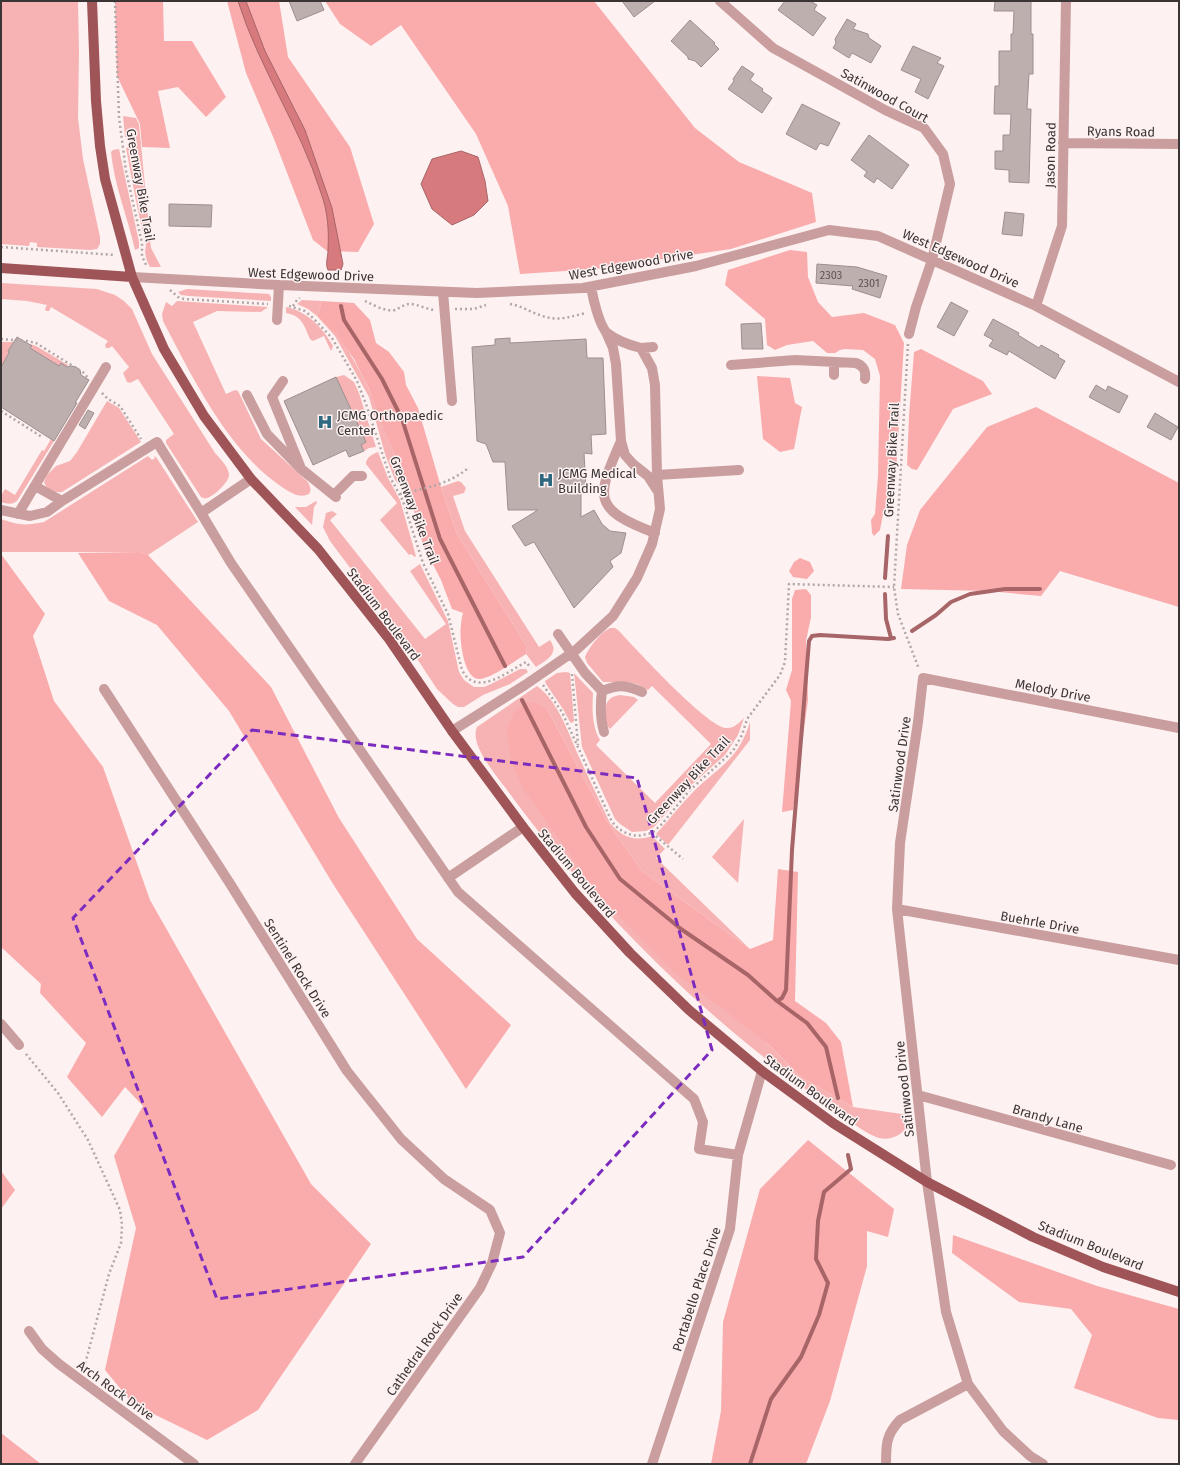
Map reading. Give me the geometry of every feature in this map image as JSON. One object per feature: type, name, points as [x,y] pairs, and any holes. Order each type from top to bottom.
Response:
[{"type":"main road","name":"Stadium Boulevard","points":[[92,1],[96,101],[105,179],[132,277],[164,349],[204,416],[251,479],[318,549],[389,639],[452,731],[523,828],[575,893],[630,954],[689,1010],[762,1072],[833,1124],[927,1182],[1033,1237],[1104,1267],[1179,1292]]},
{"type":"main road","name":"West Edgewood Drive","points":[[1,268],[132,277]]},
{"type":"street","name":"Satinwood Court","points":[[720,1],[773,48],[885,110],[924,128],[943,154],[950,184],[932,260]]},
{"type":"street","name":"Jason Road","points":[[1036,306],[1062,226],[1066,1]]},
{"type":"street","name":"Ryans Road","points":[[1063,143],[1179,144]]},
{"type":"street","name":"West Edgewood Drive","points":[[132,277],[278,285],[477,293],[583,288],[696,266],[829,230],[878,236],[1036,306],[1179,382]]},
{"type":"street","points":[[909,334],[916,307],[932,260]]},
{"type":"street","points":[[277,320],[278,285]]},
{"type":"street","points":[[591,287],[597,312],[613,348],[616,364],[621,440],[625,455],[633,464],[648,476],[658,493]]},
{"type":"street","points":[[443,292],[452,401]]},
{"type":"street","points":[[606,332],[625,344],[641,348],[653,347]]},
{"type":"street","points":[[452,731],[571,654],[613,616],[637,578],[652,544],[660,509],[657,475],[655,384],[652,368],[641,348]]},
{"type":"street","points":[[731,365],[795,360],[856,363],[861,365],[864,369],[865,379]]},
{"type":"street","points":[[834,362],[834,375]]},
{"type":"street","points":[[18,514],[106,367]]},
{"type":"street","points":[[283,381],[272,396],[300,468]]},
{"type":"street","points":[[248,395],[267,434],[300,468],[335,496],[353,476],[362,476]]},
{"type":"street","points":[[621,440],[605,478],[603,487],[604,498],[609,508],[619,517],[630,524],[654,533]]},
{"type":"street","points":[[1,510],[30,516],[47,512],[62,501],[157,442],[231,563],[458,892],[694,1099],[703,1122],[699,1149],[738,1156]]},
{"type":"street","points":[[657,475],[739,470]]},
{"type":"street","points":[[201,513],[251,479]]},
{"type":"street","points":[[35,486],[62,501]]},
{"type":"street","points":[[558,634],[585,673],[602,692]]},
{"type":"street","name":"Melody Drive","points":[[923,678],[1179,728]]},
{"type":"street","name":"Satinwood Drive","points":[[923,678],[900,844],[897,909],[927,1182],[946,1312],[968,1384],[1003,1431],[1030,1456],[1043,1464]]},
{"type":"street","points":[[602,692],[614,686],[627,686],[642,692]]},
{"type":"street","name":"Sentinel Rock Drive","points":[[104,690],[229,882],[347,1071],[401,1140],[444,1179],[490,1210],[500,1233]]},
{"type":"street","points":[[602,692],[599,707],[604,732]]},
{"type":"street","points":[[448,878],[523,828]]},
{"type":"street","name":"Buehrle Drive","points":[[897,909],[1179,960]]},
{"type":"street","points":[[1,1024],[19,1046]]},
{"type":"street","name":"Portabello Place Drive","points":[[652,1464],[730,1229],[738,1156],[762,1072]]},
{"type":"street","name":"Brandy Lane","points":[[918,1095],[1171,1166]]},
{"type":"street","name":"Cathedral Rock Drive","points":[[355,1464],[480,1288],[492,1263],[500,1233]]},
{"type":"street","name":"Arch Rock Drive","points":[[29,1331],[50,1356],[80,1380],[194,1464]]},
{"type":"street","points":[[886,1464],[887,1439],[892,1429],[900,1420],[968,1384]]},
{"type":"path","name":"Greenway Bike Trail","points":[[1,247],[142,256],[142,243],[126,170],[119,117],[115,1]]},
{"type":"path","points":[[398,304],[402,306]]},
{"type":"path","name":"Greenway Bike Trail","points":[[286,305],[293,306],[304,311],[313,318],[332,338],[357,381],[390,477],[400,494],[423,563],[448,614],[465,677],[473,683],[484,683],[526,662],[530,668]]},
{"type":"path","name":"Greenway Bike Trail","points":[[909,334],[894,587],[898,614],[923,678]]},
{"type":"path","points":[[1,411],[42,437]]},
{"type":"path","points":[[400,494],[435,485],[459,476],[468,469]]},
{"type":"path","name":"Greenway Bike Trail","points":[[539,681],[562,712],[612,822],[619,829],[628,834],[638,836],[652,833],[662,824],[689,792],[733,751],[742,736],[747,719],[780,675],[785,662],[787,647],[789,584],[894,587]]},
{"type":"path","points":[[571,654],[578,748]]},
{"type":"path","points":[[652,833],[683,859]]},
{"type":"path","points":[[19,1046],[58,1094],[88,1140],[120,1210],[122,1225],[121,1244],[109,1274],[80,1380]]},
{"type":"highlighted area","points":[[252,730],[637,778],[712,1050],[523,1257],[217,1299],[73,918]]},
{"type":"shaded area","points":[[1,1],[78,1],[78,118],[83,159],[100,237],[100,244],[97,249],[90,250],[37,247],[37,243],[30,242],[29,246],[1,244]]},
{"type":"shaded area","points":[[115,1],[163,1],[164,41],[192,41],[226,97],[206,117],[178,87],[158,91],[170,148],[142,147],[140,124],[117,76]]},
{"type":"shaded area","points":[[227,1],[279,1],[288,57],[350,147],[374,224],[358,252],[327,251],[313,240],[274,139],[246,73]]},
{"type":"shaded area","points":[[238,1],[246,1],[265,51],[305,130],[332,208],[343,264],[341,270],[328,270],[327,268],[328,221],[321,193],[302,144],[257,50]]},
{"type":"shaded area","points":[[325,1],[594,1],[695,128],[739,162],[812,193],[816,222],[731,249],[596,269],[520,274],[508,206],[476,134],[401,25],[371,46],[340,24]]},
{"type":"shaded area","points":[[123,116],[136,118],[139,124],[151,248],[161,267],[150,267],[147,262],[145,251],[146,246],[126,148],[130,147],[129,137],[125,137]]},
{"type":"shaded area","points":[[119,149],[139,242],[139,248],[135,250],[115,177],[111,152]]},
{"type":"shaded area","points":[[461,151],[478,157],[485,181],[488,201],[474,215],[452,225],[432,209],[421,184],[432,159]]},
{"type":"shaded area","points":[[790,250],[807,252],[808,277],[818,302],[832,317],[864,313],[895,325],[904,343],[896,473],[892,501],[883,514],[880,530],[874,536],[872,533],[871,520],[875,514],[878,475],[880,376],[875,359],[863,350],[845,349],[835,353],[827,353],[813,341],[787,345],[775,350],[767,345],[765,319],[725,285],[728,270]]},
{"type":"shaded area","points":[[1,283],[97,289],[115,295],[124,301],[132,309],[152,354],[215,453],[228,469],[228,478],[220,489],[210,497],[201,497],[166,443],[166,440],[174,434],[138,379],[130,383],[127,382],[123,373],[129,367],[112,346],[106,348],[105,345],[108,341],[51,307],[49,311],[46,311],[45,309],[47,305],[27,301],[1,299]]},
{"type":"shaded area","points":[[187,289],[269,294],[271,301],[189,296],[181,295],[178,292]]},
{"type":"shaded area","points":[[302,300],[322,301],[317,316],[308,309],[297,304]]},
{"type":"shaded area","points":[[177,301],[268,307],[261,312],[217,311],[193,322],[226,394],[235,390],[238,391],[261,439],[307,481],[310,488],[309,494],[302,496],[291,493],[262,472],[244,453],[213,412],[163,321],[162,314],[166,302],[172,306]]},
{"type":"shaded area","points":[[322,301],[354,303],[370,320],[376,343],[389,352],[404,372],[406,385],[418,408],[441,487],[457,534],[527,647],[526,654],[491,676],[480,679],[474,677],[466,666],[463,657],[461,639],[461,622],[463,613],[452,609],[441,580],[423,545],[414,511],[398,464],[369,389],[354,359],[336,334],[317,316]]},
{"type":"shaded area","points":[[286,307],[294,309],[314,321],[333,346],[331,351],[324,336],[313,341],[310,339],[302,322],[296,316],[286,313]]},
{"type":"shaded area","points":[[317,316],[337,335],[360,371],[378,409],[406,489],[403,489],[395,480],[385,454],[369,397],[335,336]]},
{"type":"shaded area","points":[[1,342],[14,342],[1,367]]},
{"type":"shaded area","points":[[27,343],[36,346],[68,365],[67,367],[59,366],[30,348],[31,346]]},
{"type":"shaded area","points":[[921,349],[983,381],[992,394],[953,409],[917,470],[912,469],[907,465],[914,352]]},
{"type":"shaded area","points":[[344,375],[354,382],[359,393],[376,447],[369,448],[364,451],[361,445],[365,442],[336,377]]},
{"type":"shaded area","points":[[757,376],[790,378],[795,403],[802,407],[794,449],[780,452],[763,439]]},
{"type":"shaded area","points":[[107,401],[119,408],[141,442],[62,492],[49,489],[44,482],[47,475],[56,466],[70,461],[77,452]]},
{"type":"shaded area","points":[[1036,407],[1179,483],[1179,607],[1060,571],[1041,596],[988,591],[901,589],[907,545],[920,510],[987,427]]},
{"type":"shaded area","points":[[51,439],[54,441],[17,501],[9,504],[1,502],[1,496],[5,489],[15,495],[42,450],[44,451]]},
{"type":"shaded area","points":[[378,452],[388,478],[400,500],[416,556],[415,557],[411,554],[409,555],[380,520],[397,503],[366,464],[368,458]]},
{"type":"shaded area","points":[[148,456],[152,460],[155,458],[154,456],[156,457],[198,522],[148,555],[140,552],[1,552],[1,519],[12,523],[22,524],[44,522]]},
{"type":"shaded area","points":[[458,481],[461,482],[466,488],[464,493],[453,496],[465,531],[539,647],[550,640],[553,645],[553,653],[536,667],[526,654],[527,647],[457,534],[441,487]]},
{"type":"shaded area","points":[[316,501],[317,503],[314,507],[312,525],[295,507],[306,507]]},
{"type":"shaded area","points":[[332,511],[337,514],[330,520],[425,639],[446,624],[410,571],[420,564],[448,621],[459,672],[464,680],[474,687],[484,687],[520,669],[526,669],[528,672],[510,684],[483,695],[464,707],[458,707],[453,704],[437,689],[408,645],[330,541],[323,527],[326,513]]},
{"type":"shaded area","points":[[140,552],[148,555],[271,687],[339,818],[417,939],[511,1025],[466,1089],[333,884],[229,711],[157,625],[109,601],[78,553]]},
{"type":"shaded area","points":[[1,554],[45,614],[33,636],[54,701],[103,767],[150,900],[311,1184],[371,1244],[258,1410],[207,1440],[133,1404],[105,1370],[136,1228],[114,1156],[143,1106],[125,1087],[102,1117],[67,1077],[86,1043],[40,993],[41,984],[1,947]]},
{"type":"shaded area","points":[[800,558],[810,562],[814,571],[807,579],[793,577],[789,571],[794,562]]},
{"type":"shaded area","points":[[806,589],[811,595],[811,617],[806,641],[808,700],[793,810],[782,812],[791,701],[786,690],[792,670],[792,599],[795,590]]},
{"type":"shaded area","points":[[610,628],[615,628],[618,630],[671,685],[704,715],[717,724],[726,728],[731,728],[744,718],[738,735],[725,755],[689,787],[654,827],[646,831],[632,832],[615,819],[582,747],[574,673],[593,693],[594,723],[600,740],[596,745],[655,803],[711,744],[652,686],[648,690],[637,684],[627,682],[603,682],[587,663],[585,657],[595,641],[602,633]]},
{"type":"shaded area","points":[[557,673],[570,673],[574,721],[572,723],[545,681]]},
{"type":"shaded area","points":[[537,686],[545,693],[563,720],[610,823],[619,832],[629,837],[646,838],[652,836],[665,849],[656,858],[750,949],[642,871],[608,823],[547,709],[514,712],[767,1043],[801,1077],[853,1107],[909,1115],[907,1126],[900,1134],[895,1137],[884,1139],[864,1131],[774,1065],[731,1031],[650,956],[612,917],[540,834],[485,760],[480,751],[476,734],[477,727]]},
{"type":"shaded area","points":[[620,695],[634,697],[638,700],[610,729],[605,720],[606,704],[610,699]]},
{"type":"shaded area","points":[[527,702],[537,703],[547,709],[608,823],[642,871],[750,949],[773,940],[778,869],[798,872],[795,1001],[826,1023],[841,1042],[853,1107],[801,1077],[767,1043],[673,971],[602,899],[523,789],[511,761],[507,729],[514,712]]},
{"type":"shaded area","points":[[750,722],[750,740],[668,845],[656,834],[695,790],[721,768],[734,754],[745,735]]},
{"type":"shaded area","points":[[744,819],[738,883],[712,857]]},
{"type":"shaded area","points":[[808,1140],[894,1209],[888,1237],[867,1231],[867,1266],[830,1401],[806,1464],[711,1464],[721,1411],[723,1322],[760,1189]]},
{"type":"shaded area","points":[[1,1171],[15,1190],[1,1209]]},
{"type":"shaded area","points":[[953,1235],[1097,1286],[1179,1309],[1179,1420],[1158,1418],[1074,1388],[1092,1335],[1071,1309],[1019,1302],[952,1253]]},
{"type":"shaded area","points":[[1,1433],[41,1464],[1,1464]]},
{"type":"building","points":[[289,1],[320,1],[324,10],[297,21]]},
{"type":"building","points":[[622,1],[655,1],[634,17]]},
{"type":"building","points":[[785,1],[810,1],[817,5],[814,10],[826,18],[813,36],[778,10]]},
{"type":"building","points":[[995,1],[1031,1],[1033,74],[1029,74],[1027,109],[1031,109],[1029,183],[1009,182],[1009,170],[995,169],[995,151],[1003,151],[1003,135],[1010,135],[1011,114],[994,114],[995,86],[999,86],[999,51],[1011,51],[1011,34],[1013,34],[1014,11],[994,11]]},
{"type":"building","points":[[847,19],[856,24],[853,29],[868,34],[869,38],[881,46],[871,63],[852,53],[849,58],[833,48],[836,43],[835,39]]},
{"type":"building","points":[[690,20],[715,43],[714,44],[719,49],[701,67],[695,61],[688,59],[688,57],[671,41]]},
{"type":"building","points":[[913,46],[941,58],[937,63],[944,66],[928,99],[915,92],[921,79],[901,70]]},
{"type":"building","points":[[742,66],[754,74],[750,80],[763,89],[762,91],[772,98],[762,113],[728,89]]},
{"type":"building","points":[[802,104],[840,123],[828,146],[820,143],[816,150],[786,134]]},
{"type":"building","points":[[869,135],[909,165],[892,189],[877,178],[874,183],[864,176],[867,172],[851,160]]},
{"type":"building","points":[[169,204],[212,205],[211,227],[169,226]]},
{"type":"building","points":[[1005,212],[1024,214],[1022,236],[1002,234]]},
{"type":"building","points":[[817,264],[857,267],[887,276],[880,298],[852,289],[853,286],[816,283]]},
{"type":"building","points":[[951,302],[968,311],[954,336],[937,327]]},
{"type":"building","points":[[993,319],[1019,333],[1018,335],[1039,348],[1041,345],[1059,355],[1058,357],[1065,361],[1055,379],[1009,351],[1007,355],[989,346],[993,340],[984,335]]},
{"type":"building","points":[[761,323],[763,349],[742,349],[741,324]]},
{"type":"building","points":[[17,337],[32,346],[30,348],[59,366],[61,363],[67,367],[76,367],[80,370],[81,375],[89,380],[54,441],[1,407],[1,367],[9,353],[8,351]]},
{"type":"building","name":"JCMG Medical Building","points":[[510,338],[510,343],[586,339],[587,358],[603,358],[606,434],[591,435],[592,454],[584,453],[586,489],[581,490],[581,517],[594,510],[602,524],[610,531],[626,533],[621,553],[610,561],[613,567],[574,608],[534,542],[525,546],[512,526],[538,510],[508,510],[505,462],[493,462],[486,444],[477,441],[472,347],[495,345],[495,339]]},
{"type":"building","name":"JCMG Orthopaedic Center","points":[[336,377],[366,442],[361,445],[364,451],[349,457],[346,450],[313,465],[284,401]]},
{"type":"building","points":[[1096,385],[1106,391],[1108,386],[1128,396],[1119,413],[1089,397]]},
{"type":"building","points":[[88,410],[94,413],[85,429],[79,425]]},
{"type":"building","points":[[1155,413],[1178,427],[1171,440],[1147,427]]},
{"type":"waterway","points":[[341,306],[344,320],[382,379],[402,419],[440,539],[505,666]]},
{"type":"waterway","points":[[885,578],[888,536]]},
{"type":"waterway","points":[[912,631],[936,615],[951,602],[970,594],[1005,589],[1040,589]]},
{"type":"waterway","points":[[885,594],[886,619],[891,638]]},
{"type":"waterway","points":[[777,1001],[782,998],[786,990],[792,850],[809,641],[812,636],[820,635],[888,639],[894,638]]},
{"type":"waterway","points":[[522,700],[586,827],[620,879],[681,929],[748,975],[777,1001],[807,1023],[826,1047],[838,1098]]},
{"type":"waterway","points":[[750,1464],[771,1399],[801,1357],[819,1315],[828,1283],[816,1259],[818,1221],[824,1192],[851,1169],[848,1155]]},
{"type":"place","name":"JCMG Orthopaedic Center","points":[[325,422]]},
{"type":"place","name":"JCMG Medical Building","points":[[546,480]]}]
